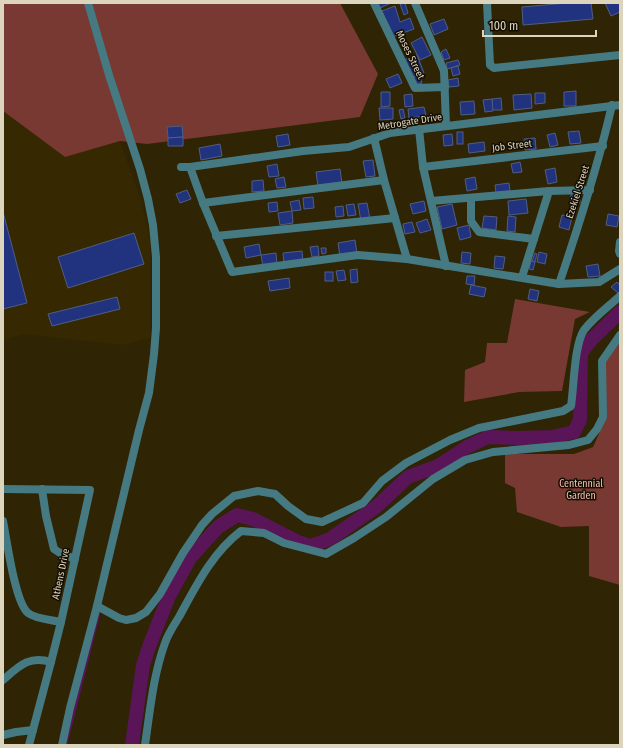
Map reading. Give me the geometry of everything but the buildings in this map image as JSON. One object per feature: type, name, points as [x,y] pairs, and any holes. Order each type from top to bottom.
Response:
[{"type":"street","points":[[62,745],[149,393],[156,328],[156,257],[153,225],[148,199],[88,3]]},
{"type":"street","name":"Moses Street","points":[[374,3],[415,88],[445,87]]},
{"type":"street","points":[[415,3],[444,71],[446,126]]},
{"type":"street","points":[[487,3],[490,65],[494,68],[620,55]]},
{"type":"street","name":"Metrogate Drive","points":[[181,167],[303,151],[349,147],[390,133],[616,105]]},
{"type":"street","name":"Ezekiel Street","points":[[559,284],[616,105]]},
{"type":"street","points":[[419,129],[423,167],[446,266]]},
{"type":"street","points":[[374,138],[384,180],[407,259]]},
{"type":"street","name":"Job Street","points":[[423,167],[603,146]]},
{"type":"street","points":[[190,167],[216,236],[232,272],[358,255],[407,259],[559,284],[599,282],[620,269]]},
{"type":"street","points":[[203,203],[384,180]]},
{"type":"street","points":[[431,201],[549,191],[590,190]]},
{"type":"street","points":[[522,277],[549,191]]},
{"type":"street","points":[[471,198],[472,221],[479,232],[534,239]]},
{"type":"street","points":[[216,236],[395,218]]},
{"type":"street","points":[[620,242],[620,254]]},
{"type":"street","points":[[97,606],[118,618],[126,620],[136,618],[146,612],[160,594],[183,553],[202,525],[212,514],[234,496],[258,491],[275,494],[306,519],[322,522],[363,503],[382,481],[406,464],[450,440],[479,428],[563,412],[571,406],[574,370],[580,338],[584,330],[620,296]]},
{"type":"street","points":[[145,745],[154,685],[165,643],[190,596],[211,562],[231,539],[241,531],[264,533],[284,543],[326,554],[386,517],[433,479],[465,460],[493,452],[569,445],[588,440],[597,429],[603,417],[602,361],[620,335]]},
{"type":"street","points":[[3,489],[42,490],[46,516],[54,549],[75,559]]},
{"type":"street","name":"Athens Drive","points":[[29,745],[61,622],[90,490],[42,490]]},
{"type":"street","points":[[3,521],[18,596],[28,613],[61,622]]},
{"type":"street","points":[[3,680],[16,668],[28,660],[43,659],[51,662]]},
{"type":"street","points":[[3,735],[34,730]]},
{"type":"shaded area","points":[[3,111],[65,157],[120,141],[141,201],[150,238],[150,338],[123,345],[22,334],[3,341]]},
{"type":"green space","points":[[3,3],[340,3],[378,74],[360,117],[147,144],[120,141],[65,157],[3,111]]},
{"type":"green space","points":[[515,299],[590,312],[575,319],[562,391],[519,392],[464,402],[465,370],[485,362],[487,343],[507,343]]},
{"type":"green space","name":"Centennial Garden","points":[[620,341],[620,585],[589,576],[589,526],[561,527],[517,512],[515,488],[505,483],[505,454],[574,454],[593,447],[606,418],[605,363]]},
{"type":"waterway","points":[[132,745],[143,665],[150,644],[169,596],[190,558],[218,527],[237,515],[253,519],[296,541],[310,546],[330,539],[376,507],[408,477],[438,466],[467,447],[488,437],[552,437],[574,432],[580,420],[581,353],[591,340],[620,312]]},
{"type":"waterway","points":[[66,745],[100,610]]}]
